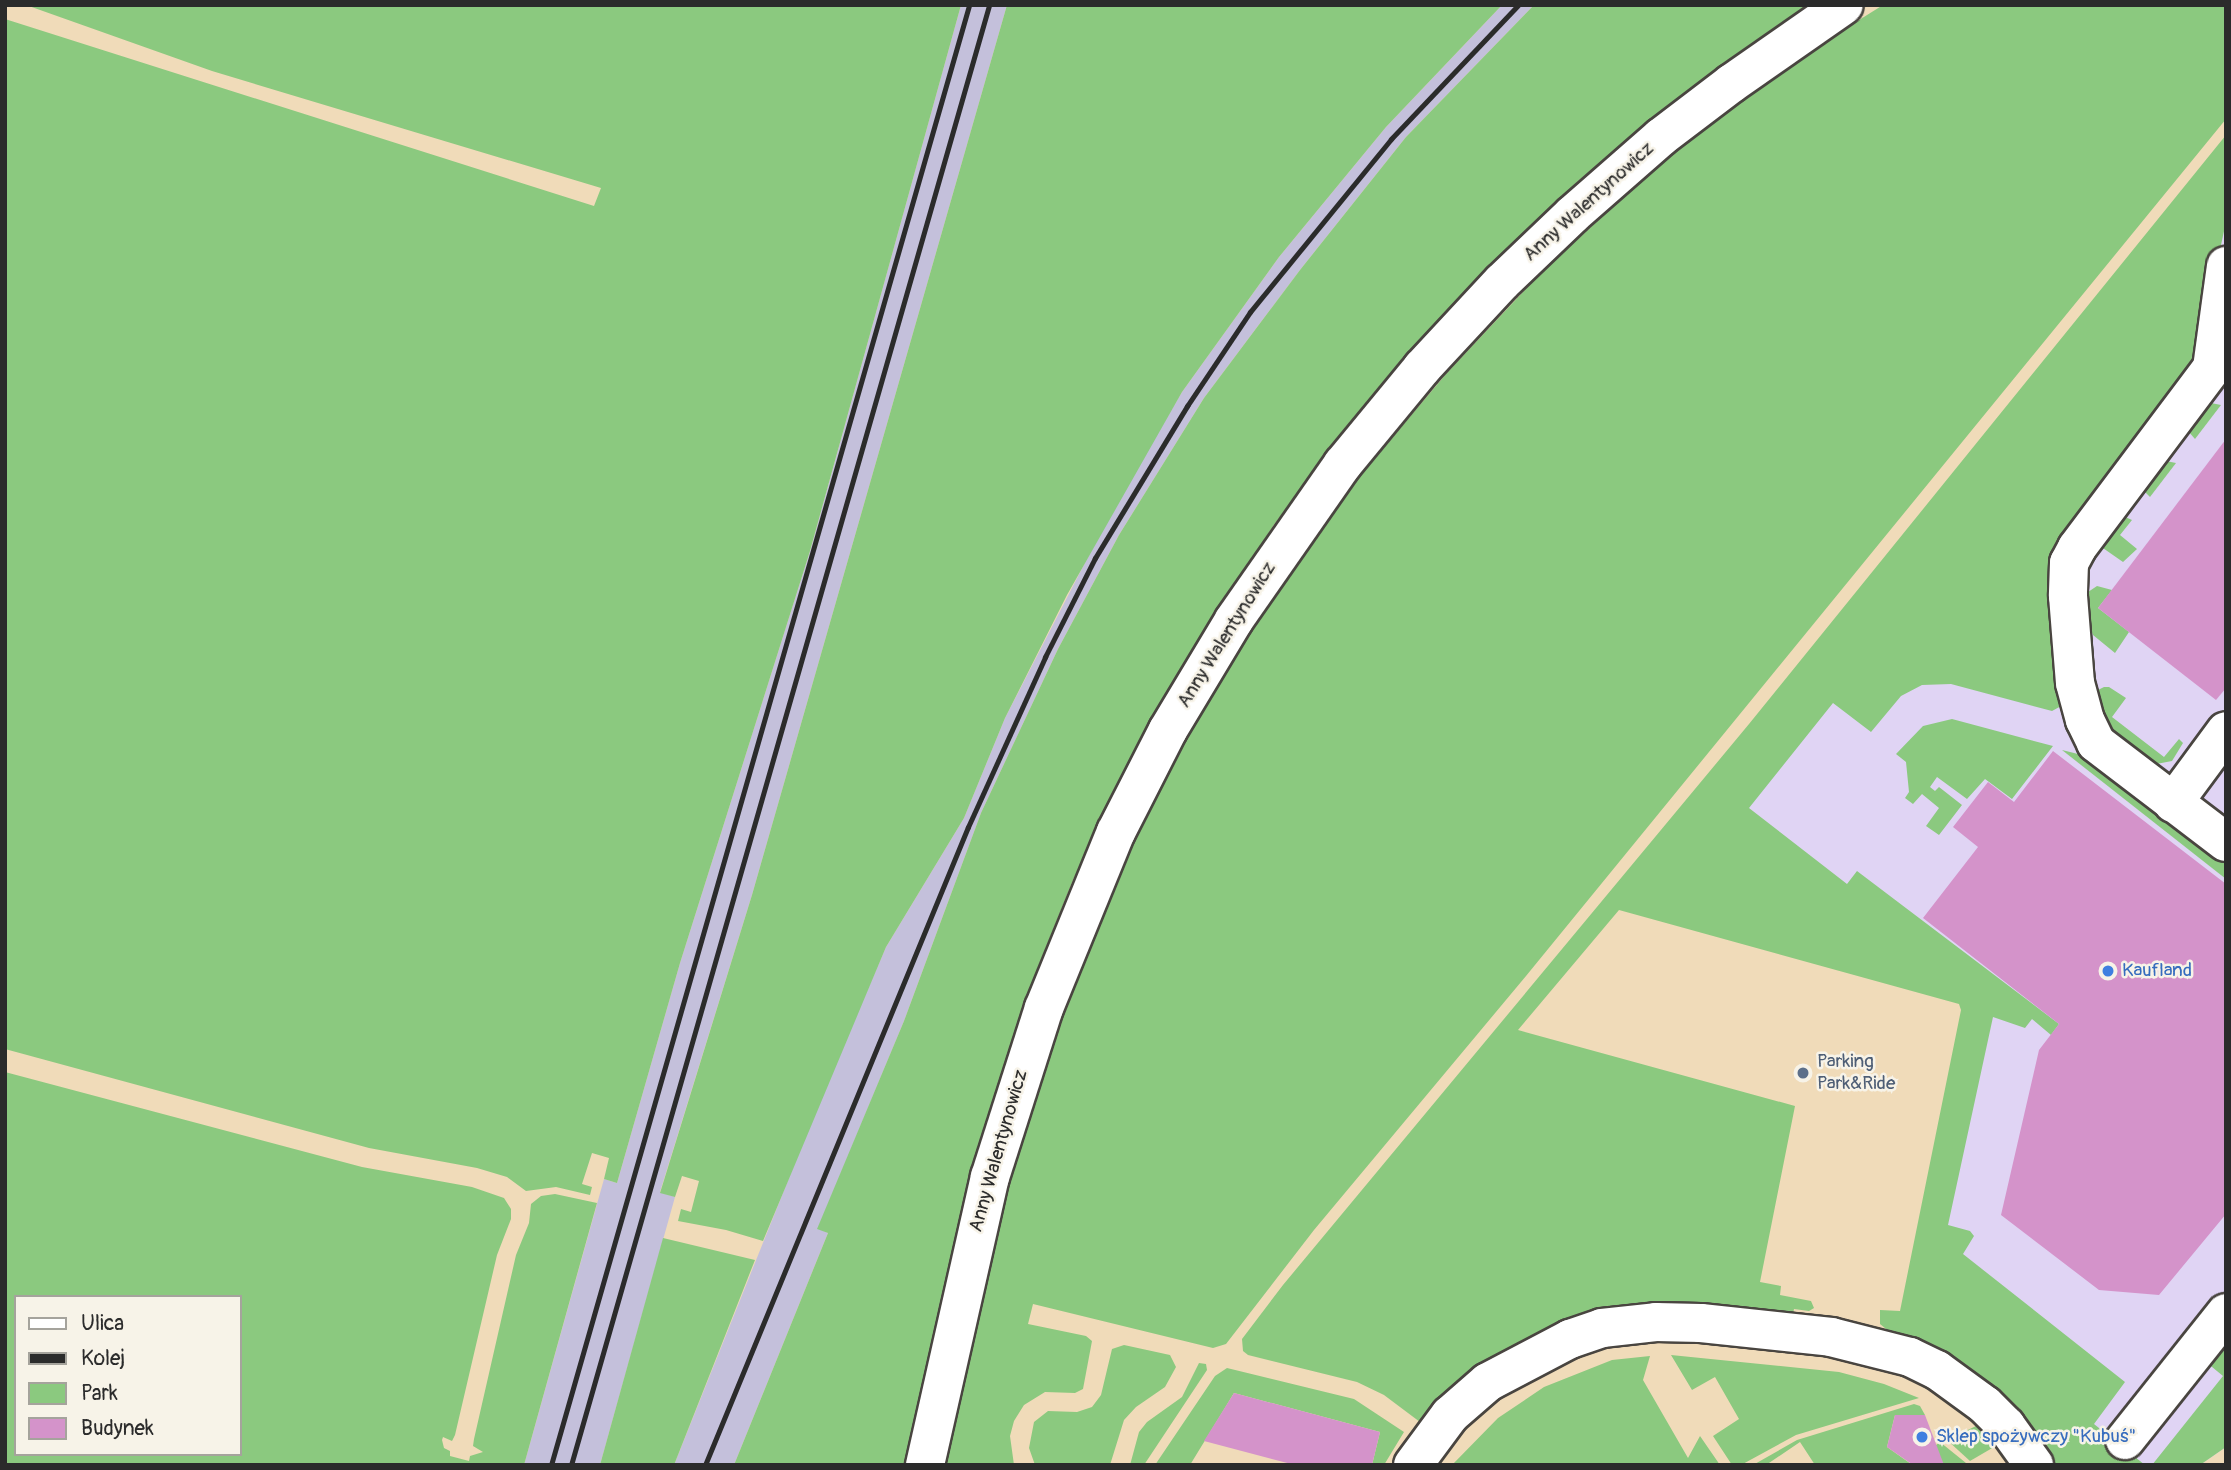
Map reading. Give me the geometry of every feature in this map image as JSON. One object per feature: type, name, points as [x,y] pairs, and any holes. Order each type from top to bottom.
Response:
[{"type":"main road","name":"Anny Walentynowicz","points":[[925,1465],[982,1205],[1008,1112],[1048,997],[1092,887],[1128,810],[1168,730],[1234,620],[1343,464],[1422,368],[1502,282],[1572,215],[1661,137],[1741,76],[1844,5]]},
{"type":"main road","points":[[2226,266],[2212,368],[2116,492],[2069,563],[2068,596],[2075,683],[2085,720],[2096,743],[2226,842]]},
{"type":"main road","points":[[2173,803],[2226,732]]},
{"type":"main road","points":[[2125,1440],[2225,1314]]},
{"type":"main road","points":[[1413,1465],[1450,1415],[1488,1382],[1570,1339],[1602,1328],[1656,1322],[1701,1323],[1831,1337],[1910,1357],[1937,1370],[1985,1405],[2006,1426],[2034,1465]]},
{"type":"shaded area","points":[[961,5],[1007,5],[752,895],[660,1192],[675,1197],[600,1465],[524,1465],[604,1179],[617,1183],[680,963],[810,551]]},
{"type":"shaded area","points":[[1502,5],[1534,5],[1406,137],[1300,270],[1204,398],[1119,535],[1058,649],[981,813],[904,1021],[818,1228],[828,1233],[734,1465],[674,1465],[817,1108],[886,947],[964,818],[1005,718],[1109,516],[1182,392],[1279,257],[1386,127]]},
{"type":"shaded area","points":[[2226,214],[2226,1447],[2200,1465],[2122,1465],[1924,1284],[1985,989],[1621,888],[1820,647],[2036,557]]},
{"type":"green space","points":[[26,5],[961,5],[810,551],[680,963],[617,1183],[604,1179],[609,1158],[592,1153],[582,1184],[592,1187],[590,1195],[556,1187],[526,1191],[507,1177],[477,1168],[369,1148],[5,1049],[5,19],[594,206],[601,188],[212,71]]},
{"type":"green space","points":[[1007,5],[1502,5],[1386,127],[1279,257],[1182,392],[1067,595],[1005,718],[964,818],[886,947],[763,1241],[726,1230],[678,1221],[681,1209],[691,1212],[699,1181],[682,1176],[675,1197],[660,1193],[752,895]]},
{"type":"green space","points":[[1534,5],[1810,5],[1681,98],[1578,181],[1425,334],[1350,424],[1273,526],[1197,647],[1121,778],[1073,880],[1034,977],[991,1105],[968,1189],[906,1465],[734,1465],[828,1233],[817,1229],[904,1021],[981,813],[1058,649],[1119,535],[1204,398],[1300,270],[1406,137]]},
{"type":"green space","points":[[1883,5],[2226,5],[2226,119],[1526,976],[1314,1230],[1226,1344],[1213,1348],[1033,1304],[1028,1324],[1086,1336],[1092,1341],[1083,1389],[1075,1393],[1045,1392],[1024,1405],[1014,1421],[1010,1436],[1014,1465],[945,1465],[1002,1198],[1053,1038],[1089,939],[1188,734],[1246,638],[1313,539],[1366,469],[1446,374],[1537,277],[1658,165],[1805,54]]},
{"type":"green space","points":[[2226,135],[2226,222],[2195,365],[2073,524],[2063,705],[2052,711],[1951,684],[1922,685],[1901,696],[1871,732],[1833,703],[1749,808],[1847,884],[1857,871],[2059,1024],[2051,1035],[2032,1019],[2025,1028],[1993,1017],[1948,1225],[1970,1231],[1974,1236],[1963,1254],[2125,1382],[2094,1424],[2145,1465],[2052,1465],[1880,1324],[1880,1310],[1900,1311],[1961,1010],[1959,1004],[1619,910],[1518,1030],[1795,1106],[1760,1282],[1781,1286],[1780,1295],[1811,1301],[1814,1308],[1809,1311],[1794,1309],[1792,1319],[1683,1309],[1424,1425],[1384,1395],[1357,1382],[1248,1355],[1243,1351],[1242,1339],[1283,1285],[1749,724]]},
{"type":"green space","points":[[2206,402],[2221,405],[2195,439],[2188,431]]},
{"type":"green space","points":[[2161,460],[2176,463],[2150,497],[2142,489]]},
{"type":"green space","points":[[2123,516],[2132,520],[2120,535],[2137,549],[2123,562],[2100,546]]},
{"type":"green space","points":[[2097,586],[2112,590],[2098,608],[2129,632],[2115,653],[2093,635],[2090,628],[2086,598],[2088,592]]},
{"type":"green space","points":[[2109,687],[2126,698],[2112,717],[2164,757],[2179,739],[2183,743],[2172,761],[2151,765],[2105,730],[2096,691]]},
{"type":"green space","points":[[1952,719],[2053,746],[2012,799],[1985,779],[1967,799],[1937,777],[1930,787],[1935,791],[1939,787],[1962,805],[1939,835],[1926,826],[1939,808],[1922,794],[1913,804],[1905,798],[1909,792],[1906,762],[1896,754],[1923,726]]},
{"type":"green space","points":[[2062,750],[2094,758],[2226,860],[2226,879]]},
{"type":"green space","points":[[5,1072],[362,1167],[472,1187],[504,1198],[511,1209],[511,1219],[497,1255],[455,1435],[452,1441],[443,1437],[442,1440],[444,1448],[450,1451],[450,1456],[469,1461],[470,1456],[483,1452],[473,1446],[474,1439],[516,1255],[529,1223],[531,1204],[541,1196],[555,1194],[597,1203],[524,1465],[5,1465]]},
{"type":"green space","points":[[663,1238],[755,1260],[674,1465],[600,1465]]},
{"type":"green space","points":[[1124,1345],[1170,1355],[1176,1367],[1165,1387],[1136,1407],[1124,1420],[1110,1465],[1035,1465],[1029,1448],[1034,1422],[1048,1411],[1077,1412],[1092,1407],[1101,1395],[1112,1349]]},
{"type":"green space","points":[[2222,1345],[2226,1345],[2226,1447],[2200,1465],[2152,1465],[2223,1376],[2206,1362]]},
{"type":"green space","points":[[1671,1355],[1839,1372],[1884,1384],[1919,1398],[1796,1435],[1741,1465],[1732,1465],[1713,1436],[1739,1419],[1715,1377],[1692,1390]]},
{"type":"green space","points":[[1650,1356],[1643,1380],[1688,1458],[1700,1436],[1720,1465],[1446,1465],[1453,1464],[1498,1418],[1544,1387],[1612,1360]]},
{"type":"green space","points":[[1199,1363],[1206,1364],[1207,1370],[1144,1465],[1130,1465],[1139,1432],[1147,1422],[1182,1397]]},
{"type":"green space","points":[[1227,1368],[1354,1399],[1404,1432],[1384,1465],[1372,1465],[1380,1432],[1234,1393],[1190,1465],[1155,1465],[1215,1376]]},
{"type":"green space","points":[[1914,1404],[1920,1406],[1925,1415],[1895,1415],[1887,1447],[1911,1464],[1940,1442],[1966,1463],[1957,1465],[1815,1465],[1800,1442],[1766,1465],[1753,1465],[1797,1440]]},
{"type":"green space","points":[[1976,1426],[1994,1447],[1970,1461],[1947,1440]]},
{"type":"building","points":[[2226,439],[2226,688],[2216,700],[2098,608]]},
{"type":"building","name":"Kaufland","points":[[2053,751],[2226,884],[2226,1214],[2159,1295],[2099,1290],[2001,1215],[2039,1050],[2059,1024],[1923,918],[1978,847],[1953,827],[1988,782],[2014,802]]},
{"type":"building","points":[[1234,1393],[1380,1432],[1372,1465],[1295,1465],[1204,1441]]},
{"type":"building","points":[[1895,1415],[1925,1415],[1944,1465],[1913,1465],[1887,1447]]},
{"type":"railway","points":[[551,1465],[969,5]]},
{"type":"railway","points":[[571,1465],[989,5]]},
{"type":"railway","points":[[705,1465],[968,827],[1045,657],[1095,558],[1187,406],[1250,312],[1391,139],[1518,5]]},
{"type":"place","name":"Kaufland","points":[[2108,971]]},
{"type":"place","name":"Parking Park&Ride","points":[[1803,1073]]},
{"type":"place","name":"Sklep spożywczy \"Kubuś\"","points":[[1922,1437]]}]
